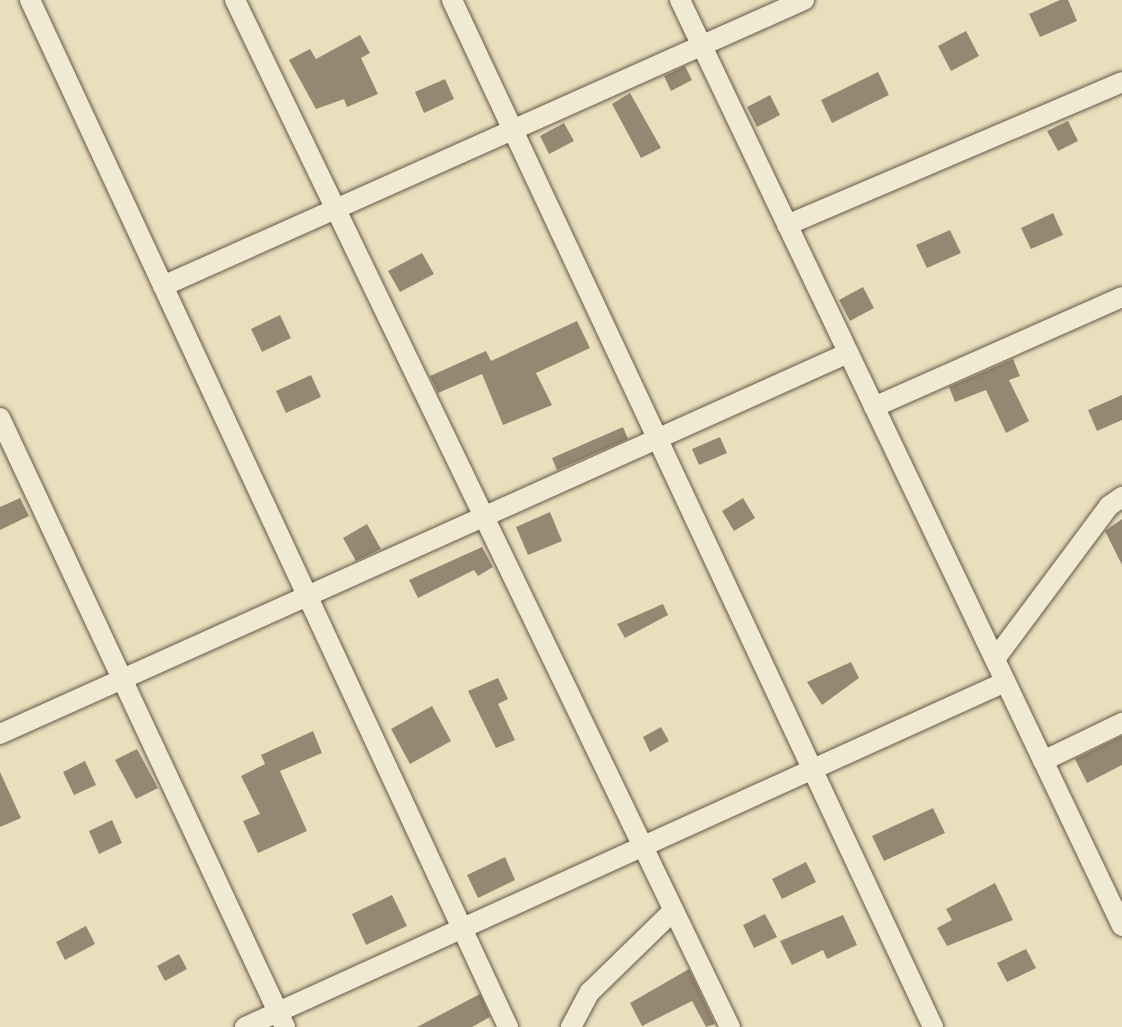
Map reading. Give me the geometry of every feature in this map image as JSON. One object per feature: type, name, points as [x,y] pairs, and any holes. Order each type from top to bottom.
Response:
[{"type":"street","points":[[30,0],[508,1027]]},
{"type":"street","points":[[236,0],[730,1027]]},
{"type":"street","points":[[452,0],[933,1027]]},
{"type":"street","points":[[680,0],[1122,926]]},
{"type":"street","points":[[163,286],[512,128],[804,0]]},
{"type":"street","points":[[787,225],[1122,82]]},
{"type":"street","points":[[874,407],[1122,297]]},
{"type":"street","points":[[0,734],[848,353]]},
{"type":"street","points":[[0,418],[282,1019]]},
{"type":"street","points":[[995,659],[1109,506],[1122,497]]},
{"type":"street","points":[[245,1027],[282,1019],[462,928],[1005,682]]},
{"type":"street","points":[[1043,761],[1122,723]]},
{"type":"street","points":[[572,1027],[590,992],[674,911]]},
{"type":"building","points":[[1060,0],[1068,0],[1077,21],[1040,37],[1029,14]]},
{"type":"building","points":[[966,31],[979,56],[951,71],[938,46]]},
{"type":"building","points":[[360,35],[370,53],[361,58],[378,94],[347,107],[344,99],[316,109],[289,60],[310,49],[316,59]]},
{"type":"building","points":[[685,66],[692,80],[671,91],[664,76]]},
{"type":"building","points":[[878,72],[889,95],[832,123],[821,100]]},
{"type":"building","points":[[445,79],[454,99],[424,113],[415,92]]},
{"type":"building","points":[[630,93],[661,148],[641,158],[612,104]]},
{"type":"building","points":[[770,95],[780,115],[757,127],[747,107]]},
{"type":"building","points":[[1068,121],[1078,141],[1058,151],[1047,131]]},
{"type":"building","points":[[564,123],[574,141],[549,154],[540,136]]},
{"type":"building","points":[[1053,213],[1063,235],[1031,249],[1021,228]]},
{"type":"building","points":[[950,230],[961,253],[927,268],[916,245]]},
{"type":"building","points":[[422,253],[434,274],[400,292],[388,271]]},
{"type":"building","points":[[863,287],[874,308],[850,321],[839,300]]},
{"type":"building","points":[[280,315],[291,338],[262,352],[251,329]]},
{"type":"building","points":[[577,321],[590,348],[536,373],[552,405],[503,425],[482,374],[438,393],[430,376],[486,351],[491,361]]},
{"type":"building","points":[[1013,359],[1020,376],[1009,380],[1029,421],[1006,433],[986,390],[955,402],[949,387]]},
{"type":"building","points":[[311,375],[321,397],[286,413],[276,391]]},
{"type":"building","points":[[1122,395],[1122,420],[1097,431],[1088,410]]},
{"type":"building","points":[[623,427],[628,439],[557,470],[552,458]]},
{"type":"building","points":[[720,437],[727,453],[699,465],[692,449]]},
{"type":"building","points":[[20,498],[29,516],[0,530],[0,507]]},
{"type":"building","points":[[743,498],[755,518],[734,531],[722,511]]},
{"type":"building","points":[[550,512],[562,541],[528,555],[516,527]]},
{"type":"building","points":[[1122,519],[1122,565],[1105,531]]},
{"type":"building","points":[[367,524],[381,549],[356,561],[343,538]]},
{"type":"building","points":[[482,547],[493,567],[478,576],[474,570],[418,598],[409,580]]},
{"type":"building","points":[[663,604],[668,615],[625,638],[617,624]]},
{"type":"building","points":[[851,662],[859,678],[822,705],[807,682]]},
{"type":"building","points":[[498,678],[508,699],[498,704],[515,740],[496,748],[468,691]]},
{"type":"building","points":[[432,706],[451,741],[410,764],[391,729]]},
{"type":"building","points":[[661,727],[669,741],[650,752],[643,737]]},
{"type":"building","points":[[313,731],[322,753],[280,771],[307,831],[258,853],[243,821],[260,814],[241,776],[265,764],[261,755]]},
{"type":"building","points":[[1122,736],[1122,765],[1087,783],[1075,759]]},
{"type":"building","points":[[137,749],[158,788],[136,799],[115,760]]},
{"type":"building","points":[[85,761],[96,785],[74,795],[63,772]]},
{"type":"building","points":[[0,772],[21,818],[0,827]]},
{"type":"building","points":[[933,808],[945,833],[884,861],[872,836]]},
{"type":"building","points":[[112,820],[122,843],[99,854],[89,831]]},
{"type":"building","points":[[505,857],[515,880],[478,898],[467,875]]},
{"type":"building","points":[[806,862],[816,882],[782,899],[772,879]]},
{"type":"building","points":[[995,883],[1013,920],[947,946],[937,928],[952,920],[946,909]]},
{"type":"building","points":[[392,895],[407,926],[366,945],[352,914]]},
{"type":"building","points":[[765,914],[777,937],[754,948],[743,925]]},
{"type":"building","points":[[843,915],[857,945],[827,959],[823,950],[792,965],[780,941]]},
{"type":"building","points":[[86,926],[95,944],[65,960],[56,942]]},
{"type":"building","points":[[1026,949],[1036,968],[1007,982],[997,963]]},
{"type":"building","points":[[179,954],[187,969],[165,981],[157,966]]},
{"type":"building","points":[[689,969],[715,1024],[706,1027],[692,1001],[642,1026],[630,1003]]},
{"type":"building","points":[[480,994],[490,1017],[472,1027],[417,1027]]}]
